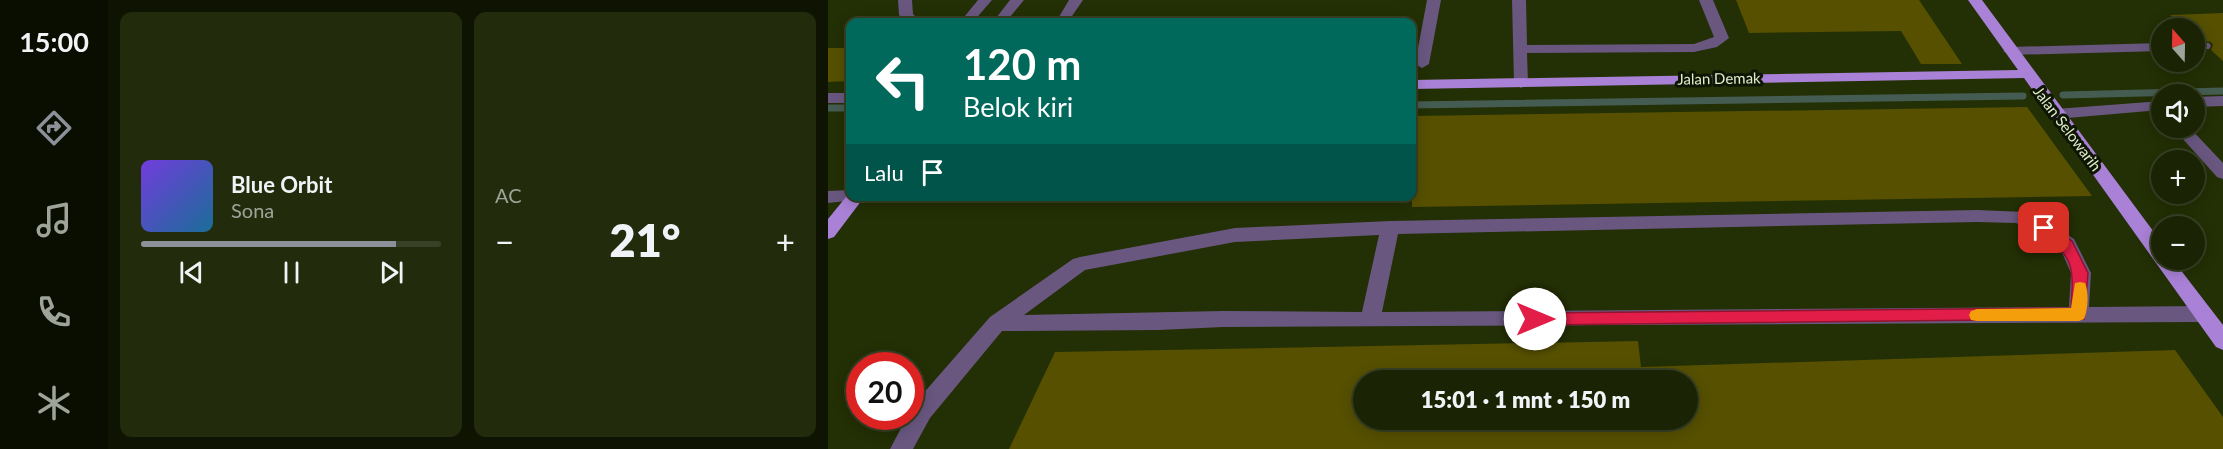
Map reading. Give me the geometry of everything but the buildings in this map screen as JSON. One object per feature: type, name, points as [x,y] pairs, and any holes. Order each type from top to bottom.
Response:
[{"type":"main road","name":"Jalan Selowarih","points":[[1975,0],[2026,74],[2151,244]]},
{"type":"main road","name":"Jalan Demak","points":[[1416,85],[2026,74]]},
{"type":"main road","points":[[828,232],[853,201]]},
{"type":"main road","name":"Jalan Selowarih","points":[[2170,270],[2223,341]]},
{"type":"lane","points":[[905,0],[906,15],[909,18]]},
{"type":"lane","points":[[969,18],[985,0]]},
{"type":"lane","points":[[1002,18],[1017,0]]},
{"type":"lane","points":[[1065,18],[1076,0]]},
{"type":"lane","points":[[1422,64],[1434,0]]},
{"type":"lane","points":[[1519,0],[1521,82]]},
{"type":"lane","points":[[1520,49],[1694,48],[1712,44],[1722,38],[1706,0]]},
{"type":"lane","points":[[2010,51],[2151,47]]},
{"type":"lane","points":[[828,98],[846,98]]},
{"type":"lane","points":[[2205,102],[2223,101]]},
{"type":"lane","points":[[2056,114],[2151,106]]},
{"type":"lane","points":[[2190,138],[2223,173]]},
{"type":"lane","points":[[828,197],[846,196]]},
{"type":"lane","points":[[901,449],[922,411],[997,323],[1080,264],[1235,235],[1390,228],[2018,217],[2044,228],[2067,244],[2081,273],[2079,314]]},
{"type":"lane","points":[[1370,320],[1390,228]]},
{"type":"lane","points":[[997,323],[1159,322],[1222,319],[2203,314]]},
{"type":"waterway","points":[[2063,95],[2223,91]]},
{"type":"waterway","points":[[1416,105],[2023,96]]},
{"type":"waterway","points":[[828,108],[846,108]]},
{"type":"slow traffic","points":[[1977,315],[2079,314],[2080,287]]},
{"type":"route","points":[[1535,319],[2079,314],[2081,273],[2067,244],[2044,228]]}]
